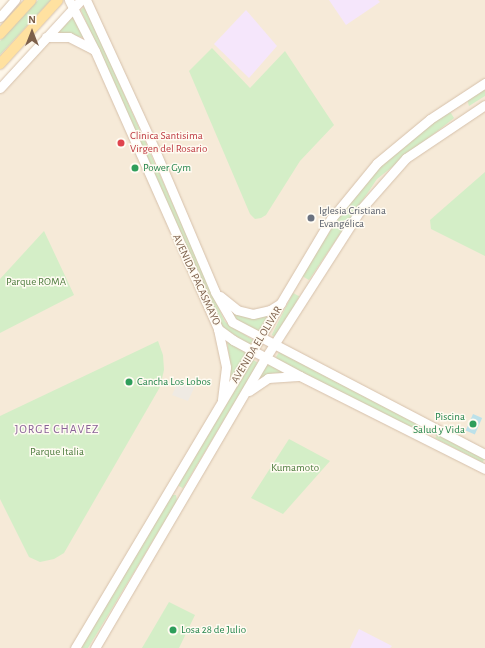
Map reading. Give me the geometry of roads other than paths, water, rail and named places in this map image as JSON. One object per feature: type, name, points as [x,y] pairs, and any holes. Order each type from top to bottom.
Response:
[{"type":"main road","points":[[0,17],[15,0]]},
{"type":"main road","points":[[0,34],[31,0]]},
{"type":"main road","points":[[0,64],[58,0]]},
{"type":"main road","points":[[0,88],[46,38],[71,4],[81,0]]},
{"type":"main road","name":"AVENIDA PACASMAYO","points":[[86,0],[154,148],[215,292],[232,322],[485,454]]},
{"type":"main road","name":"AVENIDA PACASMAYO","points":[[71,4],[95,51],[218,329],[300,376],[485,469]]},
{"type":"main road","points":[[46,38],[69,37],[83,42],[95,51]]},
{"type":"main road","name":"AVENIDA EL OLIVAR","points":[[75,648],[284,301],[331,219],[377,163],[430,119],[485,83]]},
{"type":"main road","name":"AVENIDA EL OLIVAR","points":[[96,648],[242,397],[349,226],[377,188],[425,143],[485,105]]},
{"type":"main road","points":[[215,292],[237,310],[248,313],[270,310],[284,301]]},
{"type":"main road","points":[[218,329],[226,367],[221,404]]},
{"type":"main road","points":[[242,397],[268,378],[300,376]]},
{"type":"water","name":"Piscina Salud y Vida","points":[[473,414],[482,418],[475,435],[466,430]]},
{"type":"place","name":"Clinica Santisima Virgen del Rosario","points":[[121,143]]},
{"type":"place","name":"Power Gym","points":[[135,168]]},
{"type":"place","name":"Iglesia Cristiana Evangélica","points":[[311,218]]},
{"type":"place","name":"Cancha Los Lobos","points":[[129,382]]},
{"type":"place","name":"Piscina Salud y Vida","points":[[473,424]]},
{"type":"place","name":"Losa 28 de Julio","points":[[173,630]]},
{"type":"district","name":"JORGE CHAVEZ","points":[[57,430]]},
{"type":"park label","name":"Parque ROMA","points":[[36,282]]},
{"type":"park label","name":"Parque Italia","points":[[57,452]]},
{"type":"park label","name":"Kumamoto","points":[[295,468]]}]
